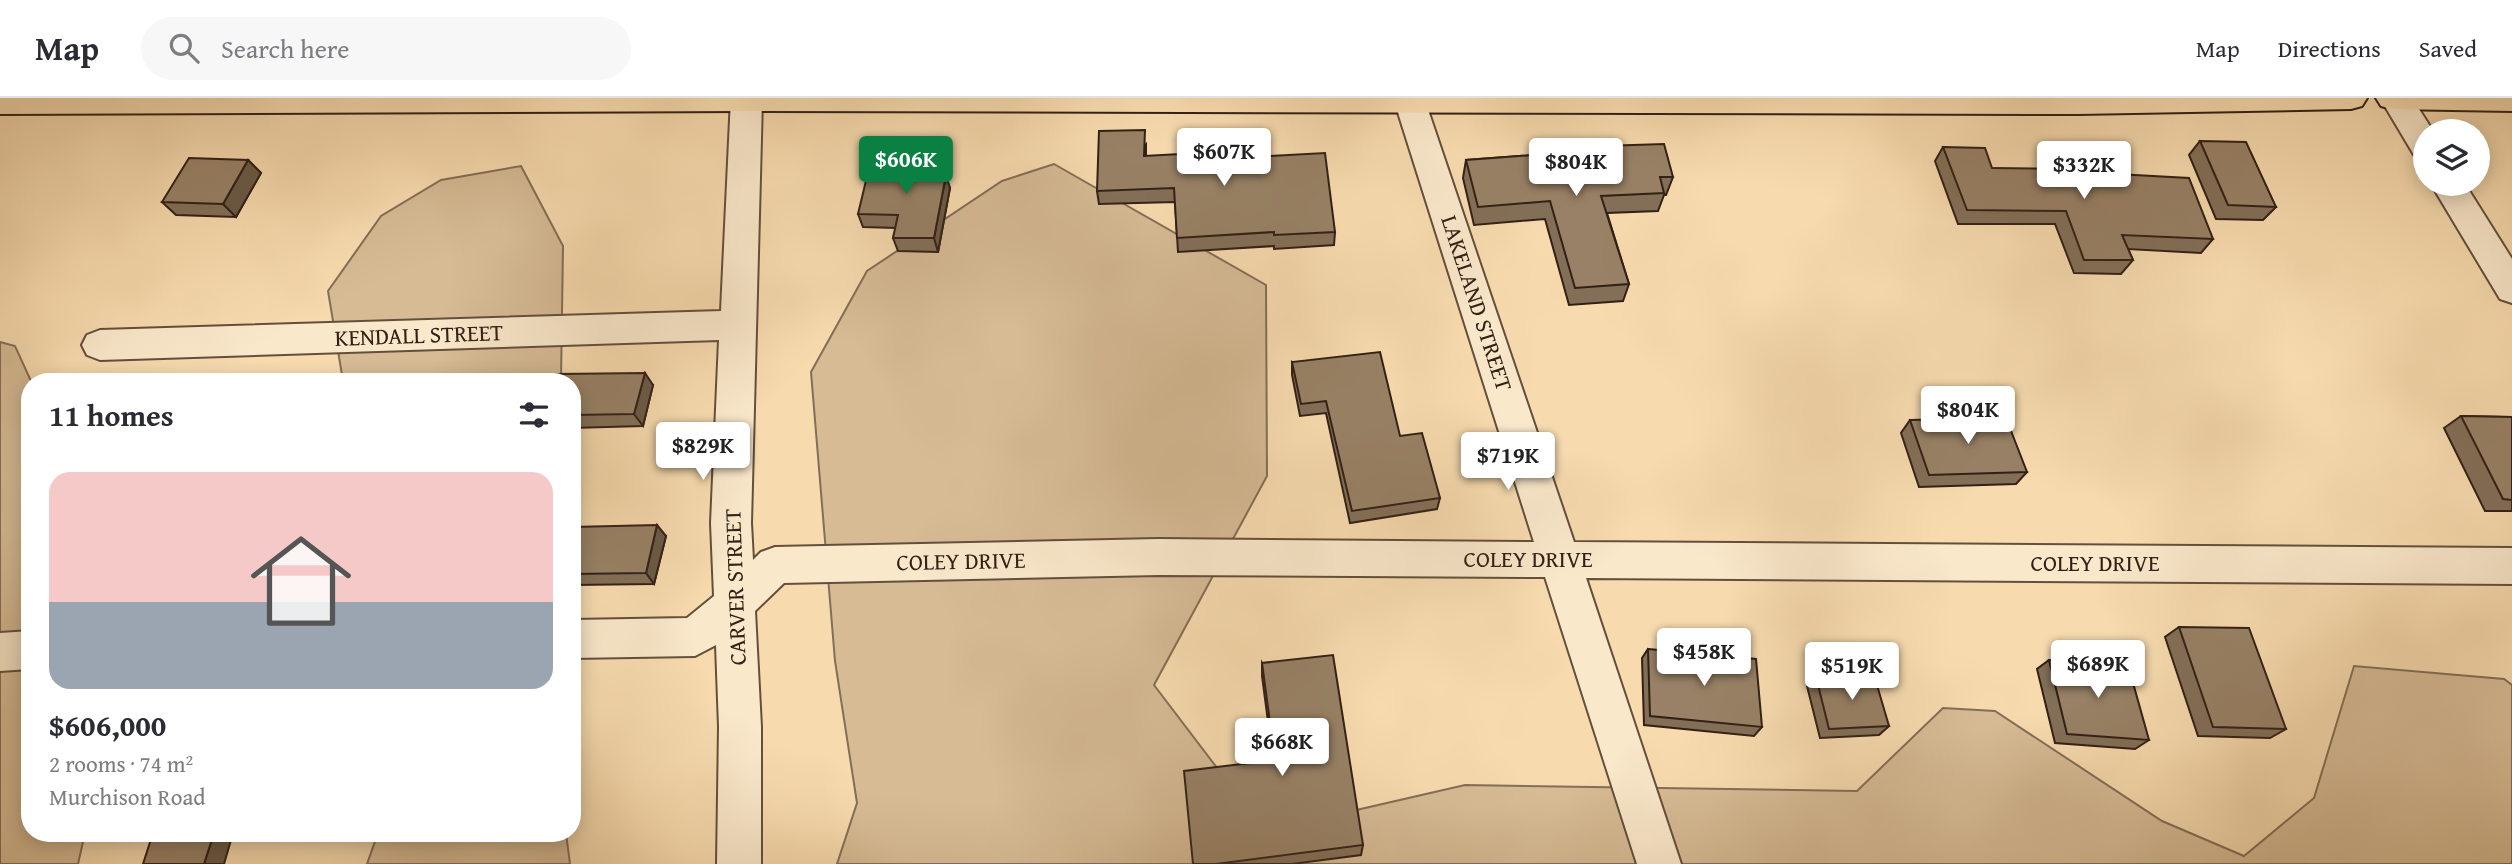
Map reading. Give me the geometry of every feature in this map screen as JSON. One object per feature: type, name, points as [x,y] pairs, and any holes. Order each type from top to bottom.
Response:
[{"type":"main road","points":[[0,103],[746,100],[1411,103],[1880,100],[2078,103],[2351,98]]},
{"type":"main road","points":[[2394,98],[2512,100]]},
{"type":"street","points":[[2394,98],[2413,127]]},
{"type":"street","name":"CARVER STREET","points":[[739,864],[740,727],[731,523],[746,100]]},
{"type":"street","name":"LAKELAND STREET","points":[[1411,103],[1659,864]]},
{"type":"street","points":[[2455,196],[2512,289]]},
{"type":"street","name":"KENDALL STREET","points":[[100,345],[738,326]]},
{"type":"street","name":"COLEY DRIVE","points":[[581,639],[695,637],[736,603],[775,565],[1158,557],[2512,566]]},
{"type":"street","points":[[0,652],[21,651]]},
{"type":"shaded area","points":[[1054,164],[1266,285],[1267,476],[1154,685],[1265,831],[1465,785],[1857,791],[1943,708],[1995,711],[2162,821],[2244,856],[2314,798],[2354,666],[2504,679],[2512,685],[2512,864],[837,864],[857,803],[835,661],[811,372],[867,271],[1002,181]]},
{"type":"shaded area","points":[[521,166],[563,246],[561,373],[342,373],[328,291],[381,216],[441,180]]},
{"type":"shaded area","points":[[0,342],[15,346],[27,373],[21,373],[21,842],[83,842],[78,864],[0,864]]},
{"type":"shaded area","points":[[375,842],[567,842],[570,864],[367,864]]},
{"type":"building","points":[[1145,130],[1144,156],[1217,152],[1218,159],[1325,153],[1335,232],[1274,235],[1274,232],[1177,238],[1174,188],[1097,191],[1099,131]]},
{"type":"building","points":[[2200,141],[2246,142],[2276,207],[2228,205]]},
{"type":"building","points":[[1664,144],[1673,177],[1660,177],[1664,193],[1601,196],[1629,284],[1575,288],[1550,201],[1478,207],[1466,160],[1603,150],[1602,146]]},
{"type":"building","points":[[1943,147],[1985,148],[1992,168],[2096,169],[2098,173],[2189,178],[2213,239],[2122,235],[2133,260],[2084,260],[2066,211],[1967,210]]},
{"type":"building","points":[[189,158],[248,160],[223,204],[162,202]]},
{"type":"building","points":[[898,159],[939,160],[935,169],[946,175],[934,238],[893,238],[898,215],[858,214],[869,168],[895,169]]},
{"type":"building","points":[[1380,352],[1400,436],[1422,433],[1440,498],[1352,511],[1326,401],[1301,404],[1292,362]]},
{"type":"building","points":[[645,373],[634,414],[581,415],[581,374]]},
{"type":"building","points":[[2461,416],[2512,417],[2512,500],[2503,499]]},
{"type":"building","points":[[2006,418],[2027,472],[1929,475],[1910,420]]},
{"type":"building","points":[[657,525],[646,573],[581,574],[581,527]]},
{"type":"building","points":[[2179,627],[2249,628],[2286,729],[2213,727]]},
{"type":"building","points":[[1648,649],[1756,659],[1762,727],[1650,716]]},
{"type":"building","points":[[1333,655],[1363,845],[1216,864],[1193,864],[1184,771],[1275,760],[1262,663]]},
{"type":"building","points":[[2049,660],[2128,665],[2149,740],[2067,734]]},
{"type":"building","points":[[1874,675],[1889,726],[1829,729],[1816,677]]},
{"type":"building","points":[[150,842],[211,842],[204,864],[143,864]]}]
